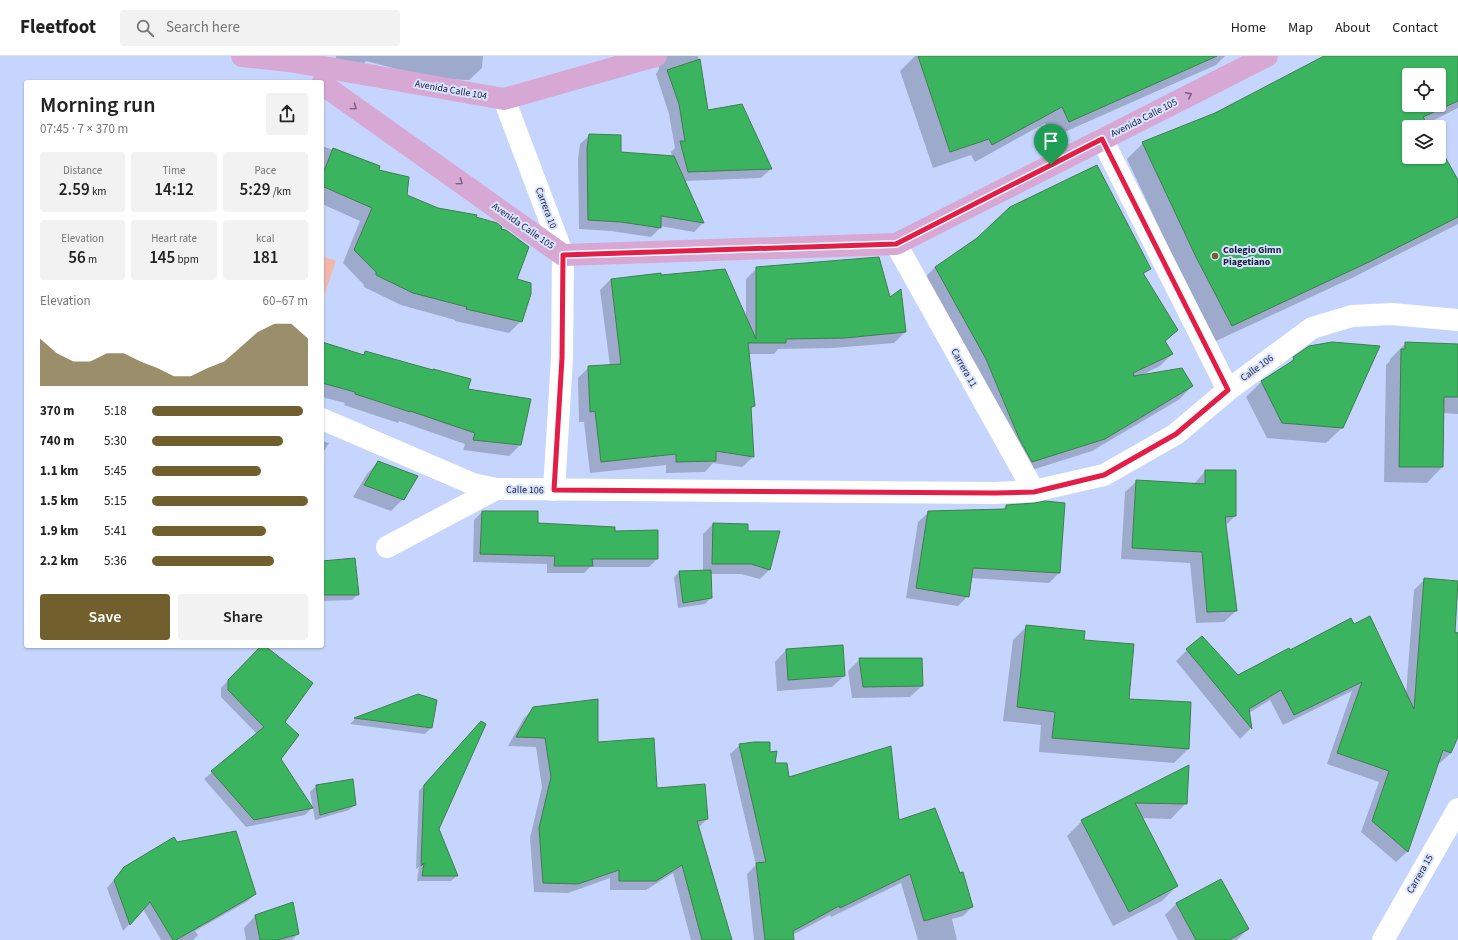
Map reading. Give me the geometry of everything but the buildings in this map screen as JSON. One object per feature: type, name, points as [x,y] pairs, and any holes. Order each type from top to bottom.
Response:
[{"type":"main road","name":"Avenida Calle 104","points":[[242,56],[289,60],[504,99],[656,56]]},
{"type":"main road","name":"Avenida Calle 105","points":[[324,85],[563,255],[896,244],[1267,56]]},
{"type":"main road","points":[[289,60],[316,80]]},
{"type":"street","name":"Carrera 10","points":[[504,99],[563,255],[562,358],[554,490]]},
{"type":"street","points":[[1102,139],[1228,390]]},
{"type":"street","name":"Carrera 11","points":[[896,244],[1034,492]]},
{"type":"street","name":"Calle 106","points":[[324,420],[474,484],[496,489],[995,493],[1034,492],[1104,475],[1176,434],[1228,390],[1312,328],[1352,316],[1392,314],[1458,320]]},
{"type":"street","points":[[387,547],[496,489]]},
{"type":"street","name":"Carrera 15","points":[[1383,940],[1458,809]]},
{"type":"shaded area","points":[[324,257],[336,261],[324,295]]},
{"type":"place","name":"Colegio Gimn Piagetiano","points":[[1215,256]]},
{"type":"route","points":[[1102,139],[1228,390],[1176,434],[1104,475],[1034,492],[554,490],[562,358],[563,255],[896,244],[1051,165],[1102,139]]}]
